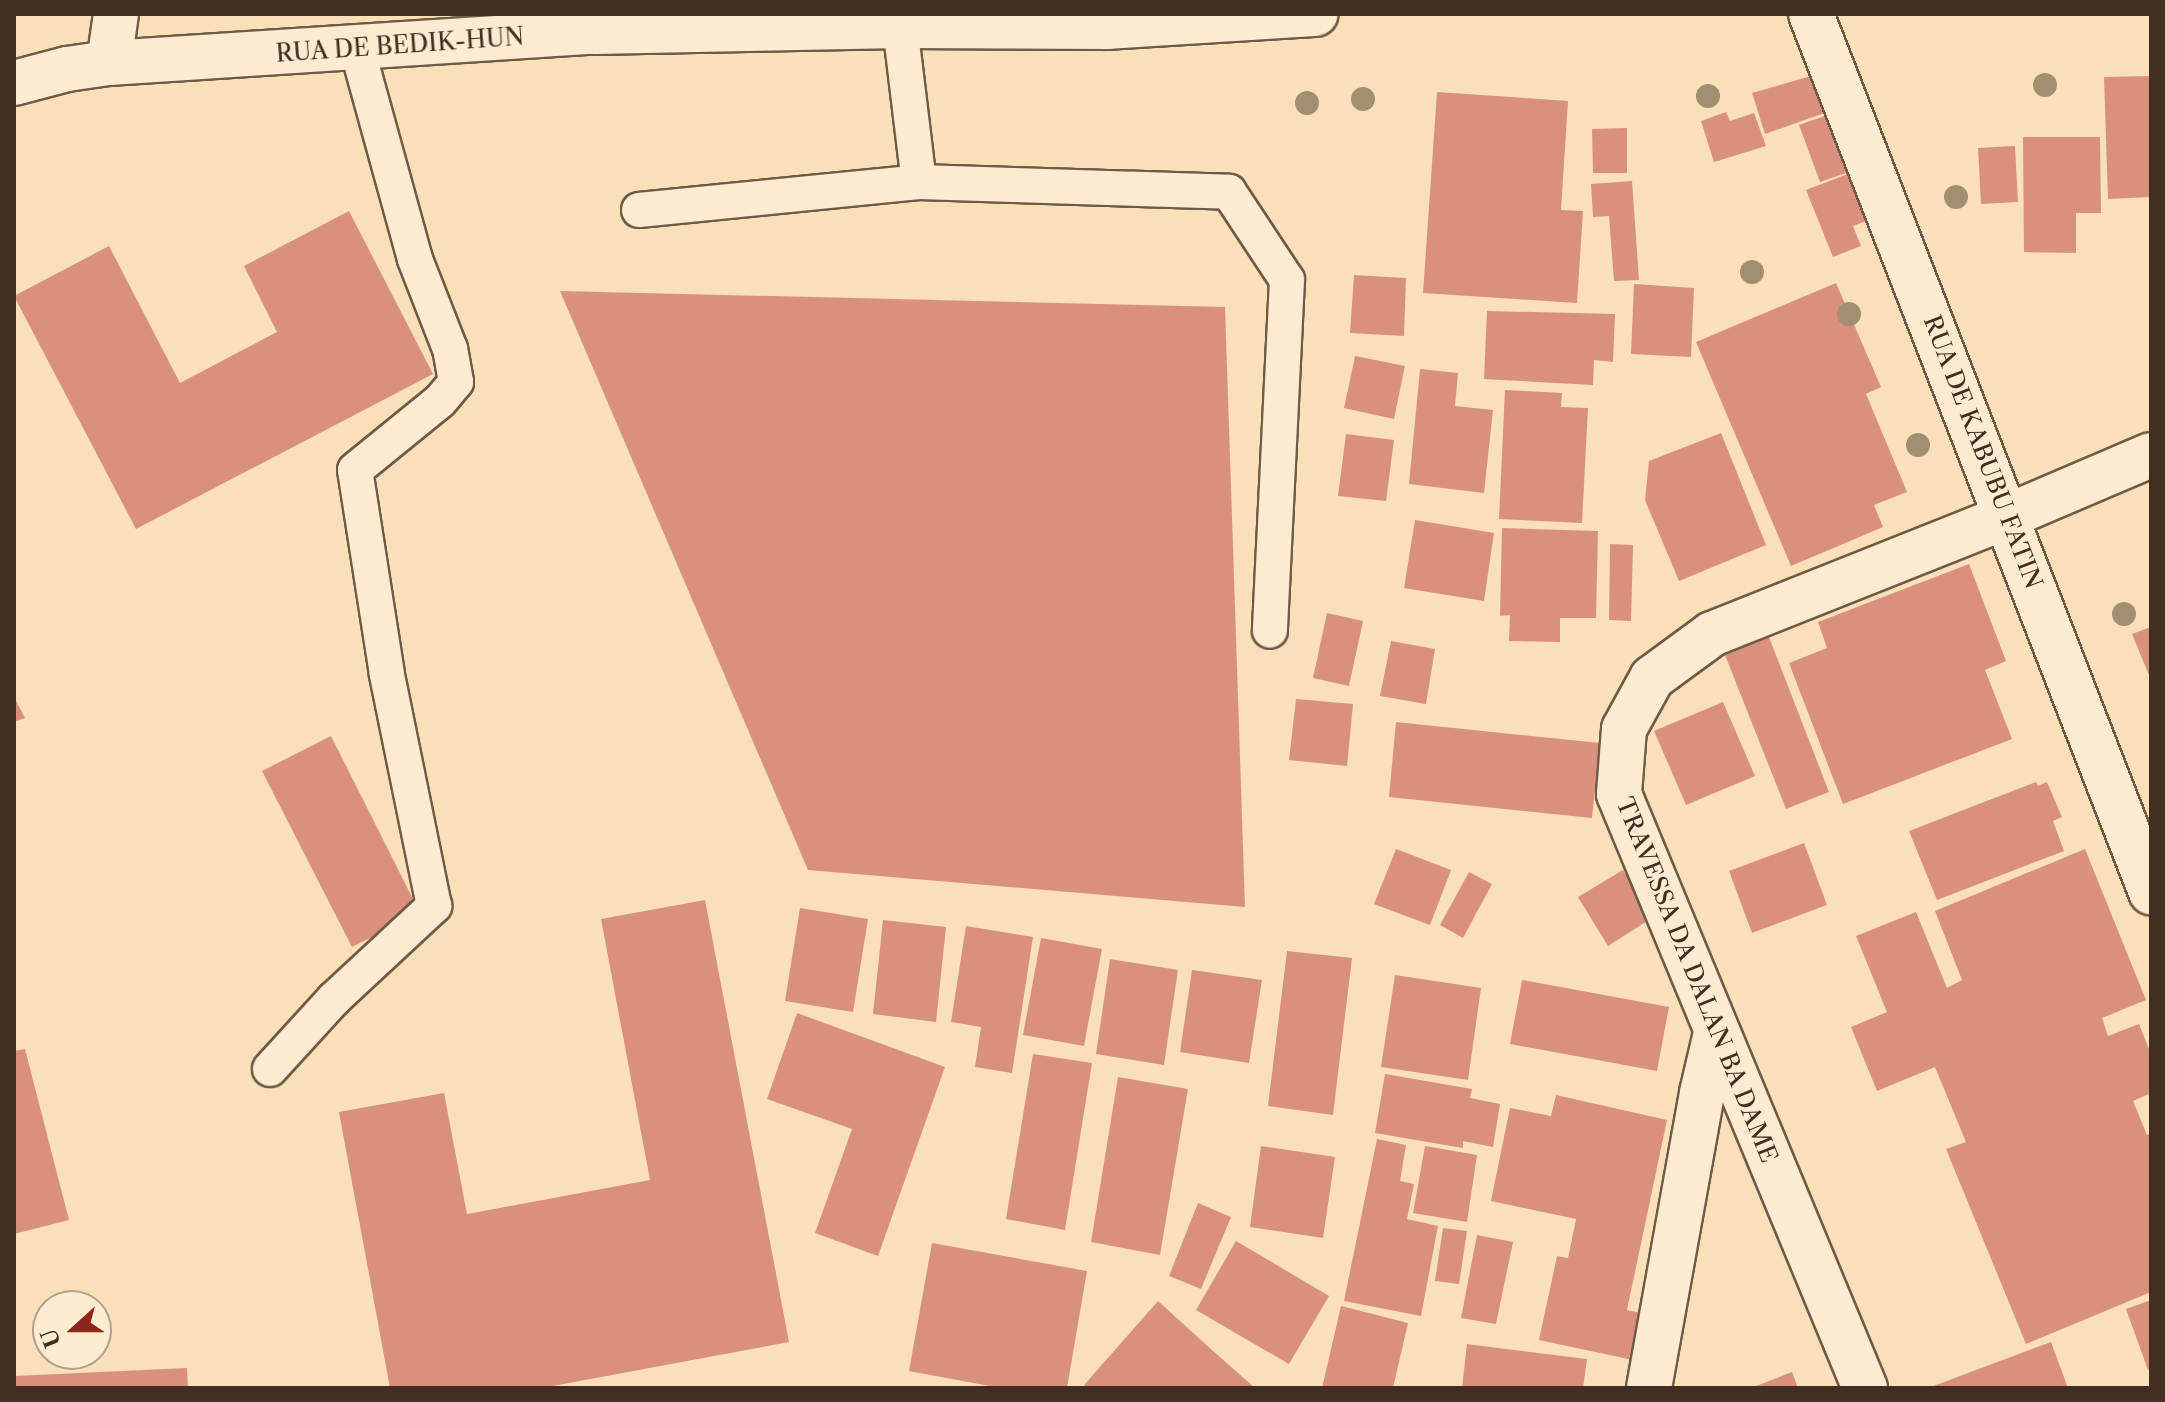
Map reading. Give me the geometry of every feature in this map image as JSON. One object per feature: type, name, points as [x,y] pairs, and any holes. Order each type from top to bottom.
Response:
[{"type":"street","points":[[109,63],[116,14]]},
{"type":"street","name":"RUA DE BEDIK-HUN","points":[[14,83],[67,69],[109,63],[357,49],[594,23],[900,26],[1316,14]]},
{"type":"street","name":"RUA DE KABUBU FATIN","points":[[1811,14],[2008,516],[2151,892]]},
{"type":"street","name":"TRAVESSA DA DALAN BA DAME","points":[[1865,1388],[1619,794],[1624,729],[1652,678],[1712,634],[2008,516],[2151,455]]},
{"type":"street","points":[[1649,1388],[1702,1093],[1716,1033]]},
{"type":"lane","points":[[900,26],[919,182]]},
{"type":"lane","points":[[270,1069],[334,999],[434,906],[387,674],[355,470],[440,401],[456,382],[450,349],[415,259],[357,49]]},
{"type":"lane","points":[[639,210],[919,182],[1229,192],[1287,280],[1270,631]]},
{"type":"building","points":[[1818,74],[1830,111],[1765,134],[1752,93]]},
{"type":"building","points":[[2151,76],[2151,197],[2108,199],[2104,77]]},
{"type":"building","points":[[1437,92],[1568,101],[1561,210],[1583,211],[1577,303],[1423,293]]},
{"type":"building","points":[[1839,111],[1860,168],[1820,182],[1799,125]]},
{"type":"building","points":[[1726,112],[1730,121],[1754,113],[1766,146],[1714,162],[1701,121]]},
{"type":"building","points":[[1627,128],[1627,173],[1593,173],[1592,129]]},
{"type":"building","points":[[2023,137],[2100,137],[2101,213],[2076,213],[2076,253],[2024,252]]},
{"type":"building","points":[[2015,146],[2018,202],[1981,204],[1978,148]]},
{"type":"building","points":[[1858,170],[1877,217],[1853,226],[1861,246],[1833,257],[1806,190]]},
{"type":"building","points":[[1632,181],[1639,280],[1614,281],[1609,216],[1593,217],[1591,184]]},
{"type":"building","points":[[349,211],[433,374],[136,529],[14,296],[109,246],[180,383],[277,332],[244,266]]},
{"type":"building","points":[[1354,275],[1406,278],[1404,336],[1350,333]]},
{"type":"building","points":[[1836,283],[1881,387],[1866,394],[1907,492],[1874,505],[1883,527],[1791,566],[1696,342]]},
{"type":"building","points":[[1634,284],[1694,288],[1691,357],[1631,354]]},
{"type":"building","points":[[560,291],[1225,307],[1245,907],[808,870]]},
{"type":"building","points":[[1487,311],[1615,314],[1613,362],[1594,360],[1593,385],[1484,379]]},
{"type":"building","points":[[1355,356],[1405,366],[1394,419],[1344,408]]},
{"type":"building","points":[[1420,369],[1458,373],[1455,406],[1493,410],[1484,493],[1409,484]]},
{"type":"building","points":[[1505,390],[1562,393],[1561,407],[1588,408],[1582,523],[1499,519]]},
{"type":"building","points":[[1721,433],[1766,545],[1679,581],[1645,500],[1649,461]]},
{"type":"building","points":[[1346,434],[1394,440],[1386,501],[1338,496]]},
{"type":"building","points":[[1415,520],[1494,533],[1484,601],[1404,588]]},
{"type":"building","points":[[1502,528],[1598,531],[1596,618],[1560,618],[1560,642],[1509,641],[1510,615],[1500,616]]},
{"type":"building","points":[[1610,544],[1633,545],[1631,621],[1609,620]]},
{"type":"building","points":[[1969,564],[2006,661],[1985,670],[2012,739],[1843,804],[1789,663],[1827,648],[1818,622]]},
{"type":"building","points":[[1327,613],[1363,621],[1349,686],[1313,678]]},
{"type":"building","points":[[2151,627],[2151,680],[2132,634]]},
{"type":"building","points":[[1769,637],[1829,792],[1786,809],[1725,655]]},
{"type":"building","points":[[1391,641],[1435,649],[1426,704],[1380,696]]},
{"type":"building","points":[[14,697],[25,718],[14,722]]},
{"type":"building","points":[[1296,699],[1353,704],[1347,766],[1289,760]]},
{"type":"building","points":[[1723,702],[1755,776],[1686,805],[1654,731]]},
{"type":"building","points":[[1396,722],[1600,743],[1592,818],[1389,797]]},
{"type":"building","points":[[331,736],[420,913],[352,947],[262,771]]},
{"type":"building","points":[[2036,782],[2038,786],[2047,782],[2062,817],[2053,821],[2064,851],[1937,900],[1909,831]]},
{"type":"building","points":[[1804,843],[1827,905],[1752,933],[1729,871]]},
{"type":"building","points":[[1396,849],[1451,870],[1430,925],[1374,904]]},
{"type":"building","points":[[2085,849],[2146,1000],[2102,1018],[2108,1036],[2139,1024],[2151,1054],[2151,1093],[2133,1101],[2147,1135],[2151,1133],[2151,1292],[2026,1344],[1946,1149],[1966,1142],[1935,1067],[1877,1091],[1851,1027],[1887,1012],[1856,936],[1916,912],[1947,988],[1962,980],[1935,911]]},
{"type":"building","points":[[1623,870],[1652,918],[1608,946],[1578,897]]},
{"type":"building","points":[[1469,872],[1492,884],[1463,938],[1440,925]]},
{"type":"building","points":[[705,900],[789,1342],[542,1388],[390,1388],[339,1112],[444,1093],[467,1214],[650,1180],[601,919]]},
{"type":"building","points":[[800,908],[868,919],[853,1012],[785,1001]]},
{"type":"building","points":[[883,920],[946,927],[936,1022],[873,1014]]},
{"type":"building","points":[[966,926],[1033,937],[1012,1073],[975,1067],[981,1027],[951,1022]]},
{"type":"building","points":[[1041,938],[1102,949],[1084,1046],[1023,1035]]},
{"type":"building","points":[[1287,951],[1352,958],[1333,1115],[1268,1106]]},
{"type":"building","points":[[1110,959],[1178,970],[1164,1065],[1096,1054]]},
{"type":"building","points":[[1192,970],[1262,980],[1249,1063],[1180,1052]]},
{"type":"building","points":[[1395,975],[1481,988],[1468,1080],[1381,1067]]},
{"type":"building","points":[[1522,980],[1669,1007],[1657,1071],[1510,1044]]},
{"type":"building","points":[[797,1013],[945,1067],[878,1256],[815,1233],[852,1129],[767,1099]]},
{"type":"building","points":[[25,1049],[69,1220],[14,1234],[14,1051]]},
{"type":"building","points":[[1033,1054],[1092,1063],[1065,1230],[1006,1219]]},
{"type":"building","points":[[1385,1074],[1472,1089],[1470,1098],[1500,1104],[1493,1147],[1463,1141],[1463,1148],[1375,1133]]},
{"type":"building","points":[[1118,1077],[1188,1089],[1160,1255],[1091,1242]]},
{"type":"building","points":[[1556,1095],[1667,1120],[1627,1310],[1660,1317],[1647,1363],[1539,1340],[1557,1256],[1568,1258],[1576,1219],[1491,1201],[1510,1108],[1551,1116]]},
{"type":"building","points":[[1377,1139],[1406,1145],[1400,1181],[1414,1184],[1407,1219],[1438,1226],[1421,1316],[1344,1301]]},
{"type":"building","points":[[1261,1146],[1335,1157],[1323,1238],[1250,1227]]},
{"type":"building","points":[[1425,1146],[1477,1155],[1467,1222],[1413,1213]]},
{"type":"building","points":[[1198,1203],[1231,1217],[1201,1289],[1169,1276]]},
{"type":"building","points":[[1443,1228],[1467,1231],[1459,1284],[1435,1281]]},
{"type":"building","points":[[1477,1235],[1513,1242],[1496,1324],[1461,1318]]},
{"type":"building","points":[[1236,1241],[1329,1296],[1289,1364],[1196,1310]]},
{"type":"building","points":[[932,1243],[1087,1271],[1067,1388],[1000,1388],[909,1371]]},
{"type":"building","points":[[2151,1300],[2151,1369],[2148,1370],[2126,1309]]},
{"type":"building","points":[[1158,1301],[1255,1388],[1087,1388],[1084,1385]]},
{"type":"building","points":[[1341,1306],[1408,1323],[1393,1388],[1322,1388]]},
{"type":"building","points":[[2051,1342],[2068,1388],[1928,1388]]},
{"type":"building","points":[[1467,1344],[1587,1359],[1583,1388],[1462,1388]]},
{"type":"building","points":[[187,1368],[188,1388],[14,1388],[14,1376]]},
{"type":"building","points":[[1792,1372],[1798,1388],[1751,1388]]}]
